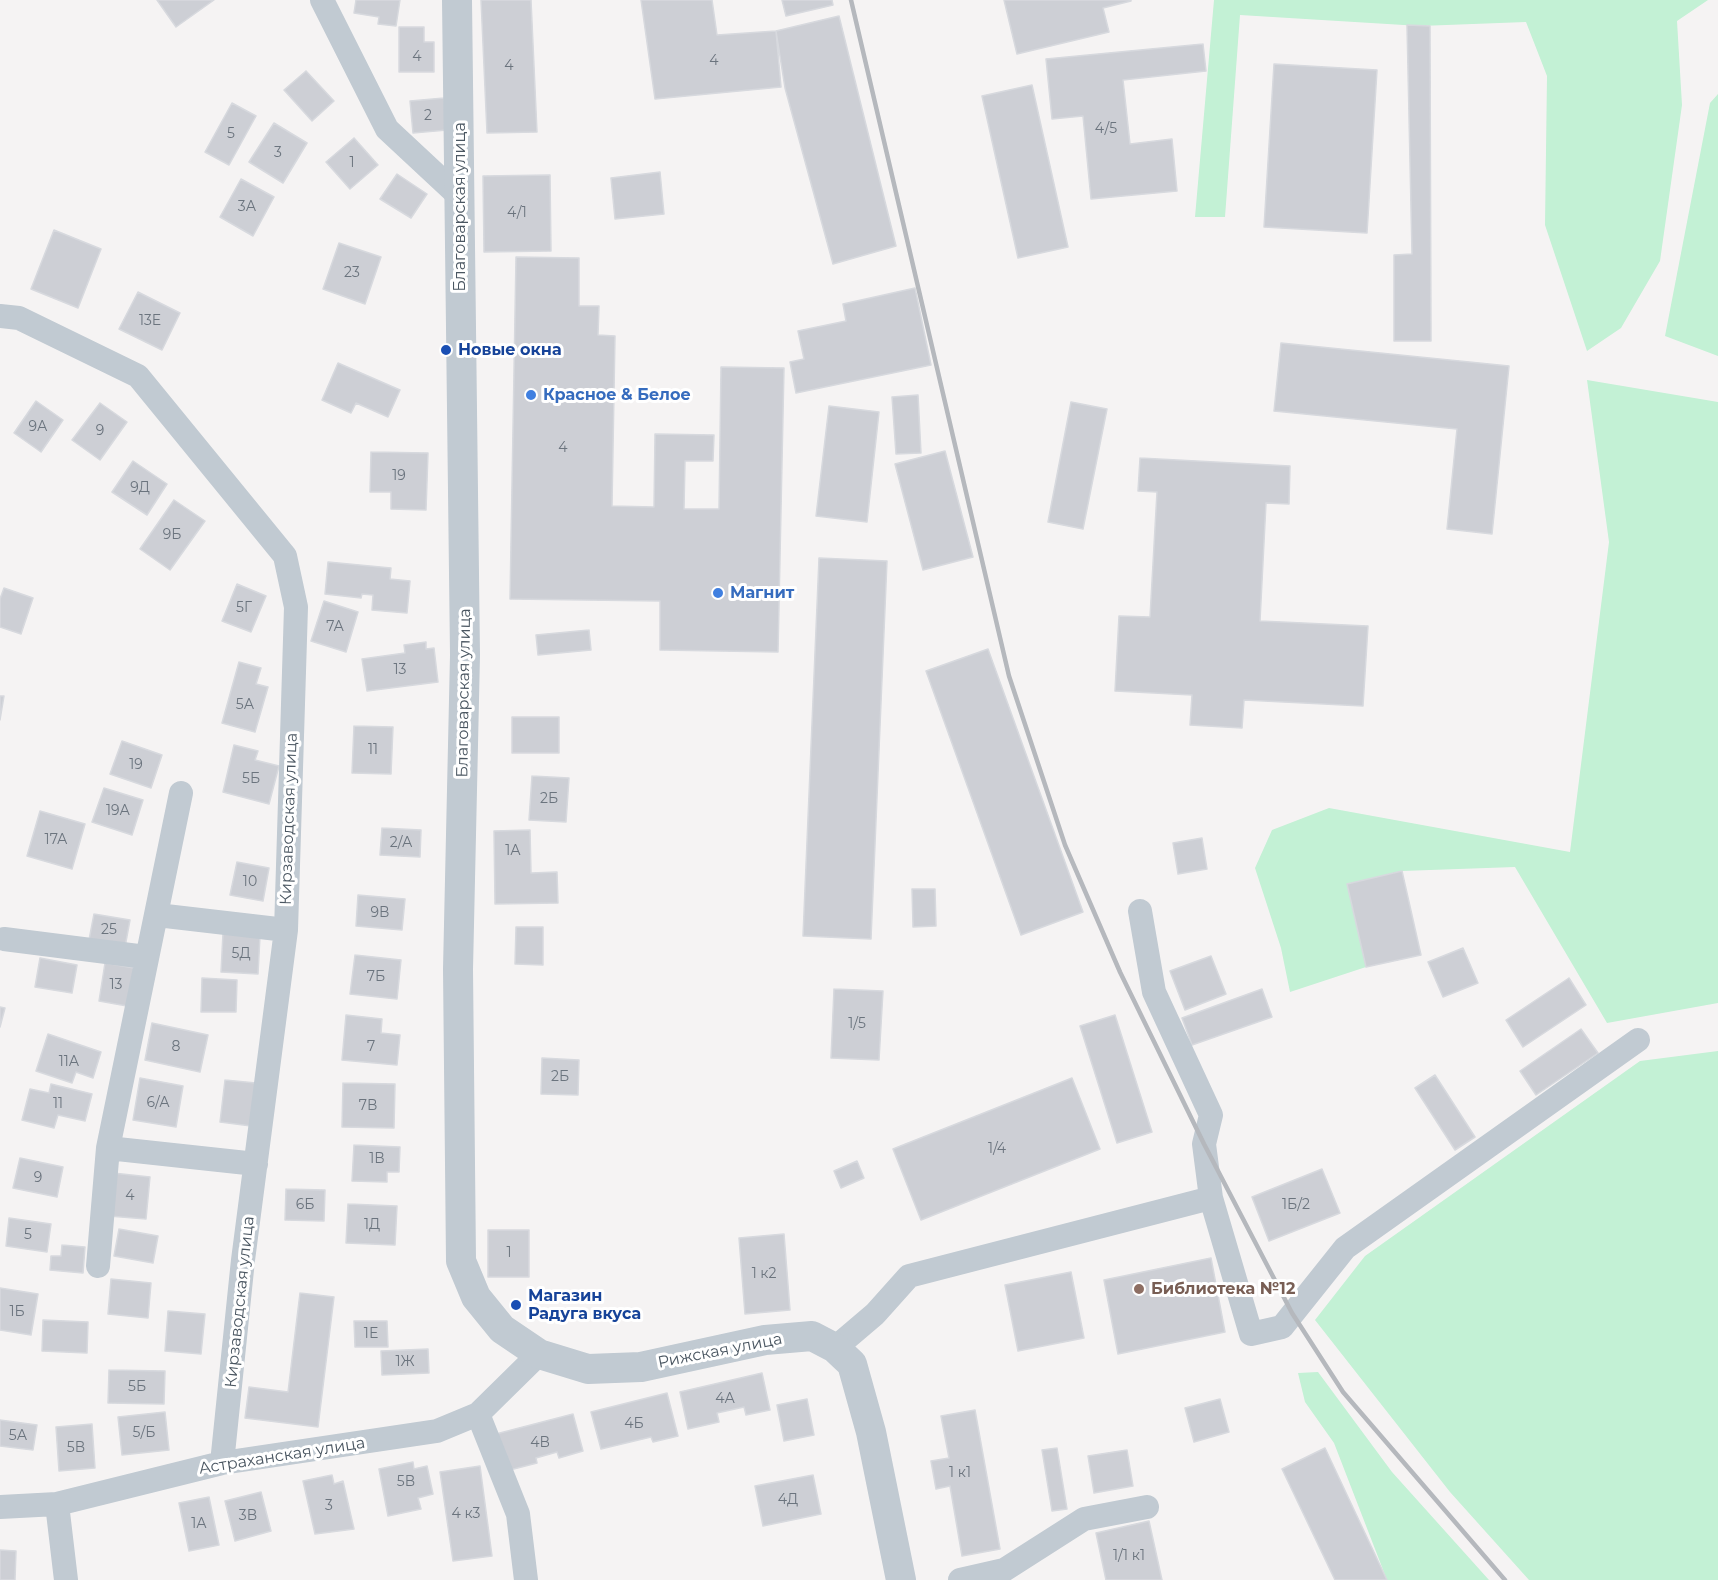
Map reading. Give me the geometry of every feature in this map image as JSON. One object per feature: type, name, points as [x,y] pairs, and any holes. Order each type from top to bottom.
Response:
[{"type":"street","points":[[322,0],[387,129],[460,197]]},
{"type":"street","name":"Благоварская улица","points":[[457,0],[465,655],[458,969],[461,1262],[476,1297],[502,1329],[539,1354]]},
{"type":"street","name":"Кирзаводская улица","points":[[0,316],[19,318],[138,376],[285,556],[296,607],[286,930],[256,1164],[222,1463]]},
{"type":"street","points":[[98,1266],[108,1148],[181,794]]},
{"type":"street","points":[[1140,911],[1154,992],[1211,1115],[1204,1144],[1211,1198],[1251,1334],[1282,1327],[1345,1248],[1638,1040]]},
{"type":"street","points":[[157,915],[286,930]]},
{"type":"street","points":[[4,939],[146,957]]},
{"type":"street","points":[[108,1148],[256,1164]]},
{"type":"street","points":[[835,1348],[875,1314],[909,1276],[1211,1198]]},
{"type":"street","name":"Рижская улица","points":[[539,1354],[588,1369],[641,1367],[765,1340],[812,1336],[835,1348],[852,1364],[871,1432],[902,1580]]},
{"type":"street","name":"Астраханская улица","points":[[0,1507],[57,1504],[222,1463],[437,1431],[478,1414],[539,1354]]},
{"type":"street","points":[[478,1414],[518,1514],[526,1580]]},
{"type":"street","points":[[57,1504],[66,1580]]},
{"type":"street","points":[[960,1580],[1004,1570],[1084,1519],[1147,1507]]},
{"type":"green space","points":[[1214,0],[1708,0],[1677,21],[1682,105],[1660,261],[1621,328],[1587,351],[1545,225],[1547,76],[1526,22],[1420,26],[1240,15],[1225,217],[1195,217]]},
{"type":"green space","points":[[1718,94],[1718,356],[1665,336],[1710,103]]},
{"type":"green space","points":[[1587,380],[1718,402],[1718,1003],[1607,1023],[1515,867],[1402,871],[1348,884],[1366,967],[1290,992],[1281,948],[1255,868],[1272,830],[1329,808],[1570,852],[1609,542]]},
{"type":"green space","points":[[1718,1051],[1718,1580],[1529,1580],[1450,1492],[1315,1320],[1365,1256],[1640,1061]]},
{"type":"green space","points":[[1318,1372],[1392,1472],[1489,1580],[1387,1580],[1334,1443],[1305,1402],[1298,1373]]},
{"type":"building","points":[[157,0],[214,0],[176,27]]},
{"type":"building","points":[[356,0],[400,0],[396,26],[378,24],[379,17],[354,13]]},
{"type":"building","points":[[481,0],[531,0],[537,132],[487,133]]},
{"type":"building","points":[[641,0],[712,0],[717,35],[776,31],[781,87],[655,99]]},
{"type":"building","points":[[782,0],[832,0],[833,5],[786,16]]},
{"type":"building","points":[[1004,0],[1131,1],[1103,8],[1109,32],[1017,54]]},
{"type":"building","points":[[839,16],[896,246],[833,264],[785,88],[776,31]]},
{"type":"building","points":[[1407,25],[1430,26],[1431,341],[1394,341],[1394,255],[1412,254]]},
{"type":"building","points":[[399,27],[424,27],[424,42],[434,42],[434,72],[399,72]]},
{"type":"building","points":[[1203,44],[1206,71],[1123,80],[1130,144],[1172,139],[1177,191],[1091,199],[1083,116],[1052,119],[1046,59]]},
{"type":"building","points":[[1274,64],[1377,70],[1367,233],[1264,227]]},
{"type":"building","points":[[306,71],[334,101],[312,121],[284,90]]},
{"type":"building","points":[[1032,85],[1068,247],[1018,258],[982,96]]},
{"type":"building","points":[[444,98],[447,130],[413,133],[410,101]]},
{"type":"building","points":[[232,103],[256,116],[229,165],[205,152]]},
{"type":"building","points":[[274,123],[307,143],[283,183],[249,162]]},
{"type":"building","points":[[354,138],[378,165],[350,189],[326,162]]},
{"type":"building","points":[[660,172],[664,214],[615,219],[611,178]]},
{"type":"building","points":[[397,174],[427,194],[411,218],[380,199]]},
{"type":"building","points":[[550,175],[551,251],[484,252],[483,176]]},
{"type":"building","points":[[241,179],[274,197],[253,236],[220,217]]},
{"type":"building","points":[[54,230],[101,249],[78,308],[31,289]]},
{"type":"building","points":[[339,243],[381,257],[365,304],[323,289]]},
{"type":"building","points":[[516,257],[579,258],[579,306],[599,306],[598,335],[615,336],[612,506],[654,507],[655,434],[714,435],[713,461],[685,461],[684,509],[719,509],[721,367],[784,368],[778,652],[660,650],[660,601],[510,599]]},
{"type":"building","points":[[915,288],[931,365],[796,393],[790,362],[804,359],[798,331],[846,321],[843,304]]},
{"type":"building","points":[[138,292],[180,313],[162,350],[119,329]]},
{"type":"building","points":[[1281,343],[1509,366],[1492,534],[1447,529],[1457,429],[1274,411]]},
{"type":"building","points":[[338,363],[400,390],[388,417],[356,403],[351,413],[322,400]]},
{"type":"building","points":[[918,395],[921,453],[896,454],[892,397]]},
{"type":"building","points":[[36,401],[63,420],[41,452],[14,433]]},
{"type":"building","points":[[1071,402],[1107,409],[1083,529],[1048,522]]},
{"type":"building","points":[[100,403],[127,422],[100,460],[72,440]]},
{"type":"building","points":[[829,406],[879,412],[867,522],[816,516]]},
{"type":"building","points":[[945,451],[973,557],[923,570],[895,464]]},
{"type":"building","points":[[371,452],[428,453],[426,510],[391,509],[391,492],[370,492]]},
{"type":"building","points":[[1140,458],[1290,466],[1289,504],[1266,503],[1260,621],[1368,626],[1363,706],[1244,700],[1242,728],[1190,725],[1192,695],[1115,691],[1119,616],[1150,617],[1157,492],[1138,491]]},
{"type":"building","points":[[133,461],[167,484],[147,515],[112,492]]},
{"type":"building","points":[[174,500],[205,521],[170,570],[140,549]]},
{"type":"building","points":[[819,558],[887,561],[871,939],[803,936]]},
{"type":"building","points":[[328,562],[391,568],[390,579],[410,581],[407,613],[372,610],[373,595],[362,594],[361,598],[325,594]]},
{"type":"building","points":[[237,584],[266,596],[251,632],[222,621]]},
{"type":"building","points":[[4,588],[33,598],[21,634],[0,627],[0,599]]},
{"type":"building","points":[[324,601],[358,612],[346,652],[311,641]]},
{"type":"building","points":[[589,630],[591,650],[538,655],[536,635]]},
{"type":"building","points":[[426,642],[426,649],[434,648],[438,682],[367,691],[362,659],[405,653],[404,645]]},
{"type":"building","points":[[988,649],[1083,912],[1021,935],[926,671]]},
{"type":"building","points":[[239,662],[261,668],[256,684],[268,687],[255,732],[222,723]]},
{"type":"building","points":[[0,696],[4,696],[0,720]]},
{"type":"building","points":[[512,717],[559,717],[559,753],[512,753]]},
{"type":"building","points":[[354,726],[393,727],[391,774],[352,773]]},
{"type":"building","points":[[122,741],[162,755],[151,788],[110,774]]},
{"type":"building","points":[[234,745],[258,751],[255,760],[279,766],[269,804],[223,792]]},
{"type":"building","points":[[532,776],[569,778],[566,822],[529,820]]},
{"type":"building","points":[[104,788],[143,800],[132,835],[92,822]]},
{"type":"building","points":[[40,811],[85,824],[72,869],[27,856]]},
{"type":"building","points":[[382,828],[421,830],[420,857],[380,855]]},
{"type":"building","points":[[530,830],[531,873],[557,872],[558,903],[495,904],[494,831]]},
{"type":"building","points":[[1202,838],[1207,869],[1178,874],[1173,843]]},
{"type":"building","points":[[237,862],[269,868],[263,901],[230,895]]},
{"type":"building","points":[[1402,871],[1421,955],[1366,967],[1347,884]]},
{"type":"building","points":[[912,889],[935,889],[936,926],[913,927]]},
{"type":"building","points":[[358,895],[405,899],[402,930],[356,926]]},
{"type":"building","points":[[94,914],[130,920],[125,947],[89,940]]},
{"type":"building","points":[[516,927],[543,927],[543,965],[515,964]]},
{"type":"building","points":[[223,933],[260,936],[258,974],[221,972]]},
{"type":"building","points":[[1463,948],[1478,983],[1443,997],[1428,962]]},
{"type":"building","points":[[355,955],[401,960],[397,999],[350,994]]},
{"type":"building","points":[[1211,956],[1226,994],[1185,1010],[1170,971]]},
{"type":"building","points":[[40,958],[77,965],[72,993],[35,987]]},
{"type":"building","points":[[105,963],[134,968],[127,1006],[99,1001]]},
{"type":"building","points":[[202,978],[237,980],[236,1012],[201,1012]]},
{"type":"building","points":[[1569,978],[1586,1005],[1523,1047],[1506,1020]]},
{"type":"building","points":[[834,989],[883,991],[879,1060],[831,1058]]},
{"type":"building","points":[[1262,989],[1272,1017],[1192,1045],[1182,1018]]},
{"type":"building","points":[[0,1007],[5,1008],[0,1027]]},
{"type":"building","points":[[346,1015],[382,1019],[381,1033],[400,1035],[397,1065],[342,1060]]},
{"type":"building","points":[[1115,1015],[1152,1132],[1117,1143],[1080,1026]]},
{"type":"building","points":[[152,1023],[208,1035],[200,1072],[145,1060]]},
{"type":"building","points":[[1581,1029],[1598,1053],[1536,1095],[1520,1071]]},
{"type":"building","points":[[48,1034],[101,1052],[93,1078],[76,1072],[72,1083],[36,1071]]},
{"type":"building","points":[[542,1058],[579,1060],[578,1095],[541,1094]]},
{"type":"building","points":[[1435,1075],[1475,1137],[1455,1150],[1415,1088]]},
{"type":"building","points":[[140,1078],[183,1086],[176,1127],[133,1120]]},
{"type":"building","points":[[1072,1078],[1100,1149],[921,1220],[893,1149]]},
{"type":"building","points":[[225,1080],[256,1083],[251,1126],[220,1122]]},
{"type":"building","points":[[343,1083],[395,1084],[394,1128],[342,1127]]},
{"type":"building","points":[[51,1084],[92,1094],[85,1121],[58,1115],[54,1128],[22,1120],[30,1089],[49,1093]]},
{"type":"building","points":[[354,1145],[400,1147],[399,1172],[387,1172],[387,1182],[352,1181]]},
{"type":"building","points":[[20,1158],[63,1167],[57,1197],[13,1188]]},
{"type":"building","points":[[857,1161],[864,1178],[841,1188],[834,1171]]},
{"type":"building","points":[[1322,1169],[1340,1213],[1269,1241],[1252,1197]]},
{"type":"building","points":[[113,1173],[150,1177],[146,1219],[109,1216]]},
{"type":"building","points":[[286,1189],[325,1190],[324,1221],[285,1220]]},
{"type":"building","points":[[348,1204],[397,1206],[395,1245],[346,1243]]},
{"type":"building","points":[[9,1218],[51,1224],[47,1252],[6,1246]]},
{"type":"building","points":[[119,1229],[158,1236],[153,1263],[114,1256]]},
{"type":"building","points":[[488,1230],[529,1230],[529,1277],[488,1277]]},
{"type":"building","points":[[784,1234],[790,1310],[745,1314],[739,1238]]},
{"type":"building","points":[[62,1245],[85,1247],[83,1273],[50,1270],[51,1256],[61,1256]]},
{"type":"building","points":[[1211,1258],[1225,1332],[1118,1354],[1104,1280]]},
{"type":"building","points":[[1071,1272],[1084,1338],[1018,1351],[1005,1285]]},
{"type":"building","points":[[111,1279],[151,1283],[148,1318],[108,1314]]},
{"type":"building","points":[[0,1288],[38,1294],[31,1335],[0,1330]]},
{"type":"building","points":[[300,1293],[334,1297],[318,1427],[245,1418],[249,1387],[288,1392]]},
{"type":"building","points":[[168,1311],[205,1314],[201,1354],[165,1351]]},
{"type":"building","points":[[43,1320],[88,1322],[87,1353],[42,1351]]},
{"type":"building","points":[[354,1321],[387,1321],[388,1347],[355,1347]]},
{"type":"building","points":[[428,1349],[429,1373],[382,1375],[381,1351]]},
{"type":"building","points":[[109,1370],[165,1371],[164,1404],[108,1403]]},
{"type":"building","points":[[762,1373],[770,1410],[746,1415],[744,1407],[717,1413],[719,1422],[688,1429],[680,1392]]},
{"type":"building","points":[[667,1393],[678,1436],[653,1442],[651,1437],[601,1449],[591,1412]]},
{"type":"building","points":[[807,1399],[814,1435],[784,1441],[777,1405]]},
{"type":"building","points":[[1220,1399],[1229,1432],[1194,1442],[1185,1408]]},
{"type":"building","points":[[975,1410],[1000,1549],[962,1556],[950,1486],[936,1489],[931,1461],[949,1458],[941,1416]]},
{"type":"building","points":[[165,1412],[169,1450],[122,1455],[118,1417]]},
{"type":"building","points":[[573,1414],[583,1451],[559,1458],[557,1452],[536,1458],[537,1463],[506,1471],[496,1434]]},
{"type":"building","points":[[0,1420],[37,1425],[33,1450],[0,1446]]},
{"type":"building","points":[[92,1424],[95,1468],[59,1471],[56,1427]]},
{"type":"building","points":[[1057,1448],[1067,1509],[1052,1511],[1042,1450]]},
{"type":"building","points":[[1325,1448],[1387,1580],[1335,1580],[1282,1469]]},
{"type":"building","points":[[1127,1450],[1133,1486],[1094,1493],[1088,1456]]},
{"type":"building","points":[[413,1462],[414,1469],[427,1466],[433,1494],[418,1498],[421,1509],[388,1516],[379,1469]]},
{"type":"building","points":[[480,1466],[492,1556],[453,1561],[440,1472]]},
{"type":"building","points":[[332,1475],[334,1484],[343,1481],[354,1529],[315,1534],[303,1481]]},
{"type":"building","points":[[813,1475],[821,1514],[763,1526],[755,1486]]},
{"type":"building","points":[[261,1492],[271,1531],[235,1541],[225,1501]]},
{"type":"building","points":[[209,1497],[219,1545],[189,1551],[179,1503]]},
{"type":"building","points":[[1149,1521],[1162,1580],[1106,1580],[1096,1533]]},
{"type":"building","points":[[0,1550],[16,1551],[15,1580],[0,1580]]},
{"type":"railway","points":[[851,0],[1009,676],[1065,845],[1120,972],[1204,1144],[1292,1313],[1343,1392],[1505,1580]]},
{"type":"place","name":"Новые окна","points":[[446,350]]},
{"type":"place","name":"Красное & Белое","points":[[531,395]]},
{"type":"place","name":"Магнит","points":[[718,593]]},
{"type":"place","name":"Библиотека №12","points":[[1139,1289]]},
{"type":"place","name":"Магазин Радуга вкуса","points":[[516,1305]]}]
